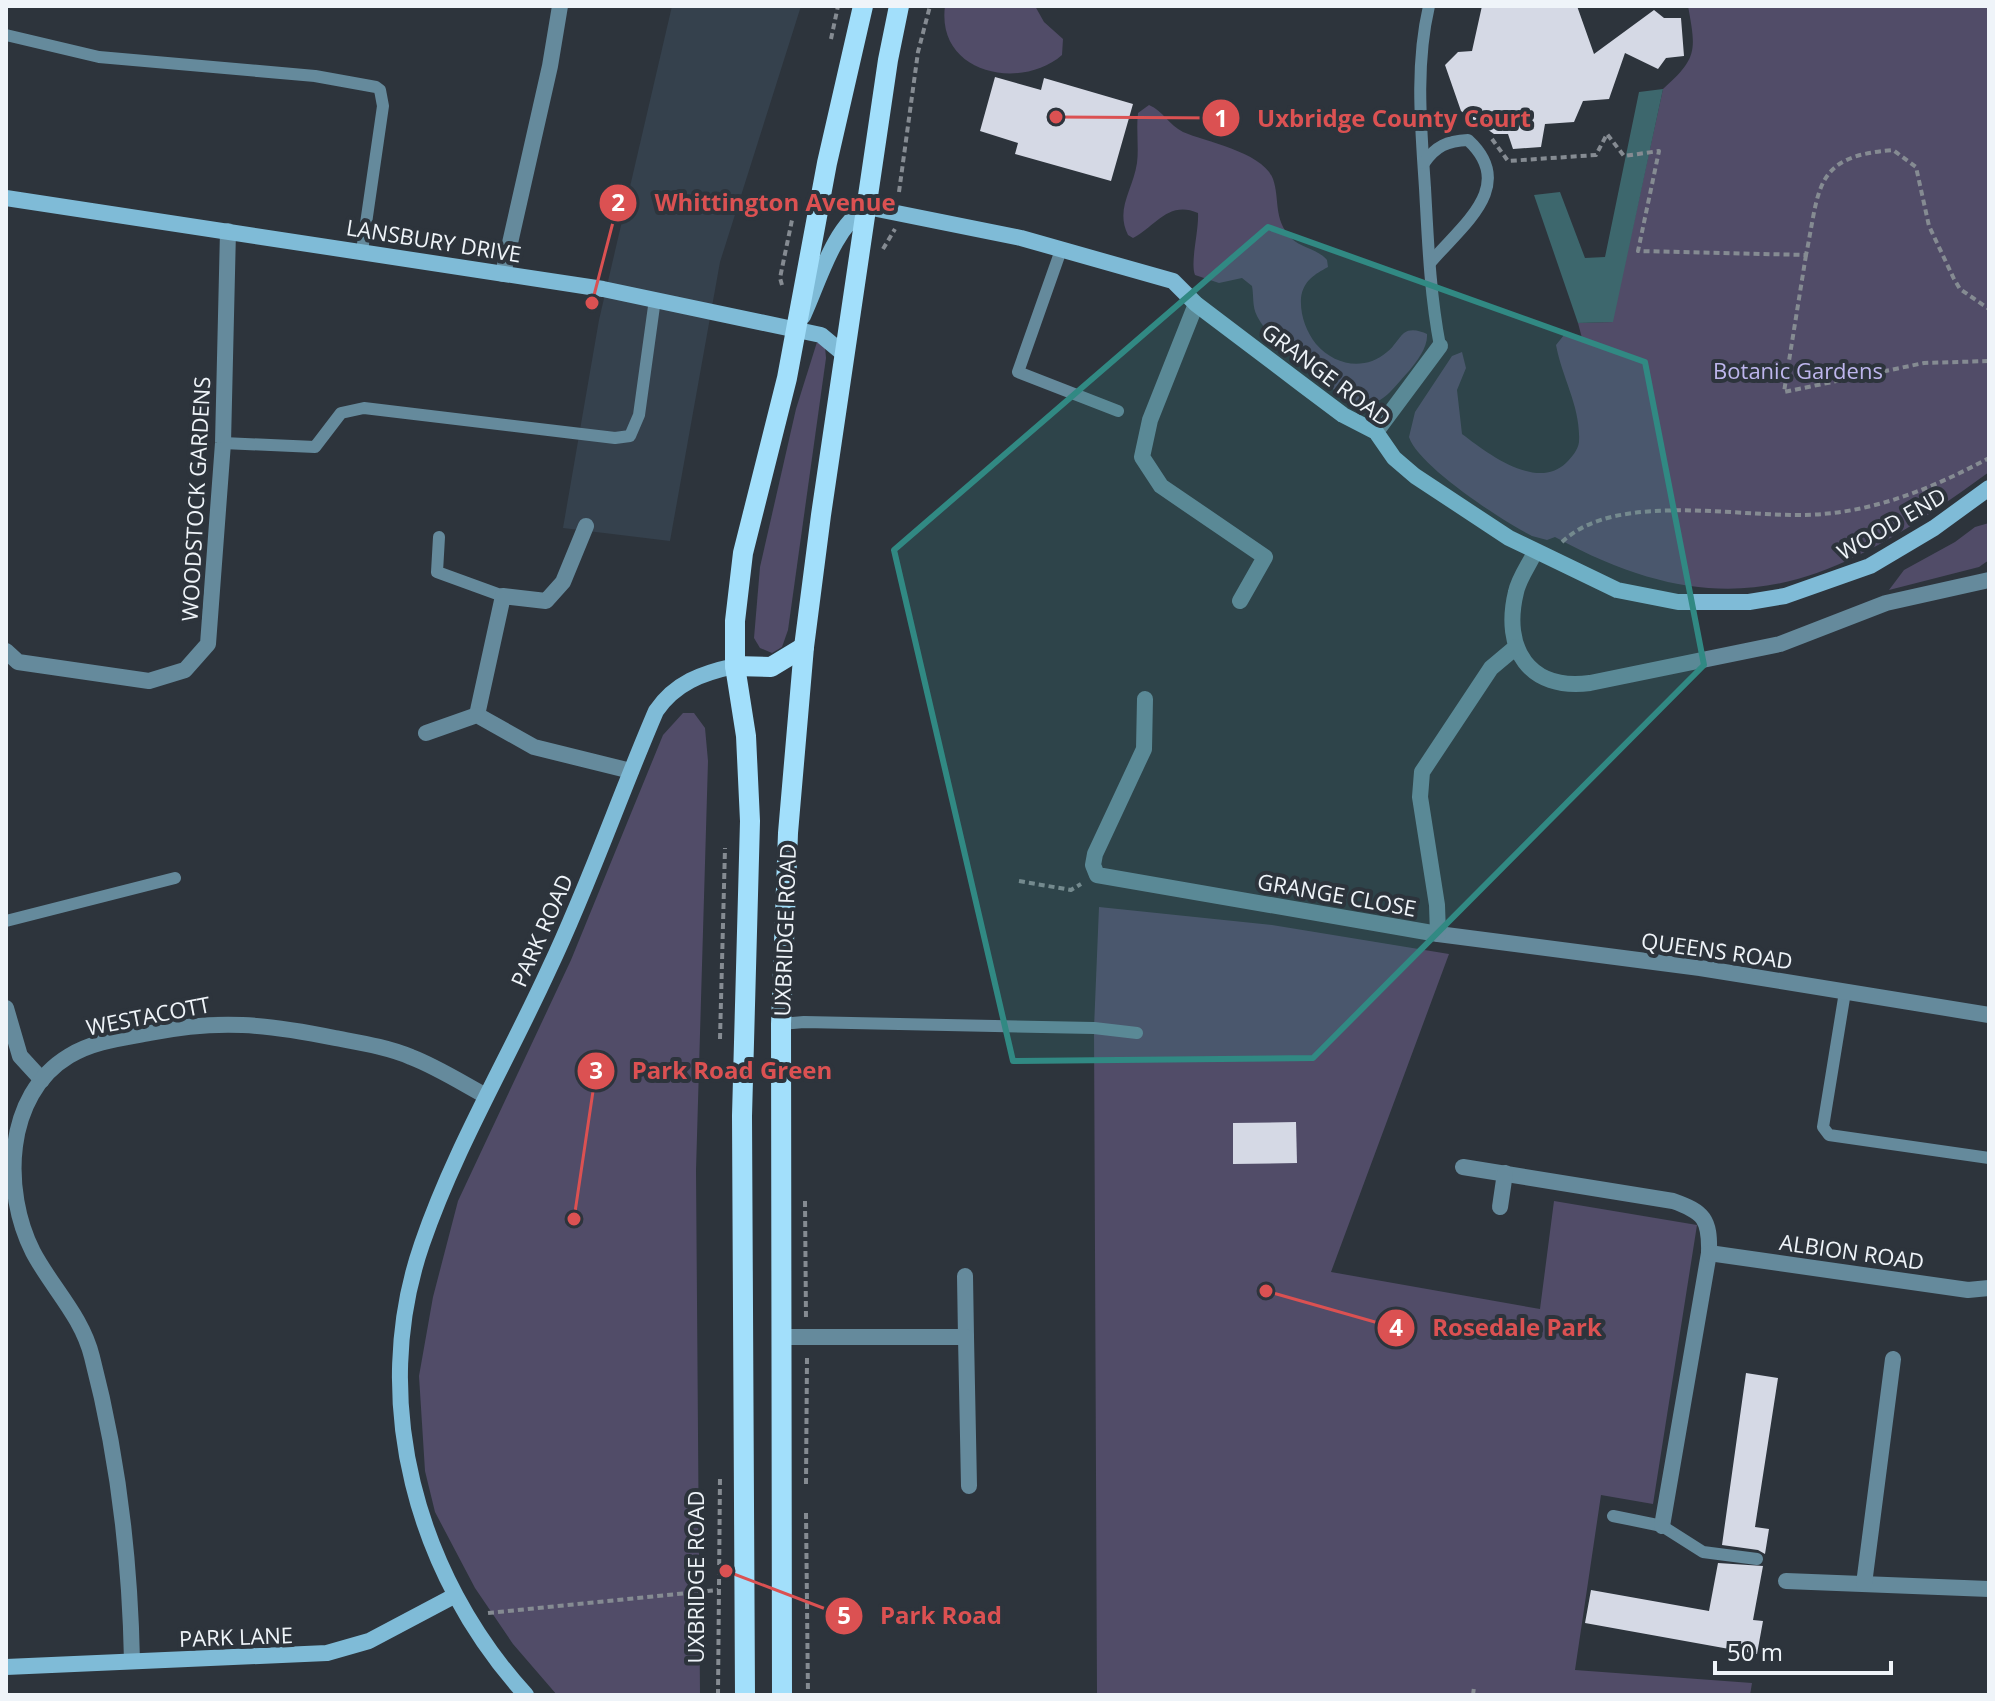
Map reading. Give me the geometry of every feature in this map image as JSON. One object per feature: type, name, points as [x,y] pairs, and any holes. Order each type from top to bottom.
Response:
[{"type":"main road","name":"UXBRIDGE ROAD","points":[[745,1695],[742,1116],[750,821],[746,736],[735,666],[735,621],[743,553],[798,328],[827,163],[863,6]]},
{"type":"main road","name":"UXBRIDGE ROAD","points":[[782,1695],[781,1024],[788,833],[804,647],[899,6]]},
{"type":"main road","points":[[735,666],[771,667],[804,647]]},
{"type":"street","points":[[503,274],[550,66],[560,6]]},
{"type":"street","name":"LANSBURY DRIVE","points":[[6,198],[655,299],[798,328],[831,340],[845,355]]},
{"type":"street","points":[[798,328],[836,245],[848,224],[867,207]]},
{"type":"street","name":"GRANGE ROAD","points":[[867,207],[1061,250],[1173,281],[1196,304],[1343,415],[1376,432],[1394,458],[1415,476],[1540,554]]},
{"type":"street","name":"WOODSTOCK GARDENS","points":[[6,651],[18,662],[149,681],[185,670],[208,644],[223,443],[228,231]]},
{"type":"street","points":[[1196,304],[1150,420],[1142,457],[1161,486],[1265,557],[1240,601]]},
{"type":"street","points":[[1376,432],[1440,346]]},
{"type":"street","name":"WOOD END","points":[[1540,554],[1617,590],[1678,602],[1749,602],[1823,585],[1870,566],[1934,528],[1989,488]]},
{"type":"street","points":[[477,715],[503,596],[539,602],[555,593],[586,526]]},
{"type":"street","points":[[1540,554],[1516,588],[1512,621],[1516,647],[1533,672],[1546,682],[1560,686],[1590,683],[1780,644],[1886,603],[1989,580]]},
{"type":"street","name":"GRANGE CLOSE","points":[[1097,875],[1438,934],[1437,905],[1420,797],[1422,772],[1491,668],[1516,647]]},
{"type":"street","name":"PARK ROAD","points":[[526,1695],[465,1615],[421,1518],[411,1480],[400,1379],[409,1294],[420,1247],[441,1192],[550,969],[656,711],[667,695],[708,672],[735,666]]},
{"type":"street","points":[[1097,875],[1093,865],[1095,854],[1144,749],[1145,699]]},
{"type":"street","points":[[426,733],[477,715],[534,747],[631,771]]},
{"type":"street","name":"QUEENS ROAD","points":[[1438,934],[1989,1015]]},
{"type":"street","points":[[6,1008],[20,1056],[42,1080]]},
{"type":"street","name":"WESTACOTT","points":[[132,1661],[129,1554],[92,1353],[74,1314],[32,1250],[16,1195],[13,1175],[17,1138],[25,1111],[42,1080],[67,1057],[96,1044],[193,1025],[241,1023],[268,1025],[394,1051],[486,1096]]},
{"type":"street","points":[[1463,1167],[1673,1201],[1696,1209],[1710,1228],[1709,1253],[1662,1526]]},
{"type":"street","points":[[1500,1207],[1505,1173]]},
{"type":"street","name":"ALBION ROAD","points":[[1709,1253],[1968,1290],[1989,1288]]},
{"type":"street","points":[[965,1276],[969,1486]]},
{"type":"street","points":[[782,1337],[966,1337]]},
{"type":"street","points":[[1864,1584],[1893,1359]]},
{"type":"street","points":[[1786,1581],[1989,1589]]},
{"type":"street","name":"PARK LANE","points":[[6,1667],[327,1653],[369,1641],[454,1596]]},
{"type":"lane","points":[[1429,6],[1420,55],[1421,121],[1431,300],[1440,346]]},
{"type":"lane","points":[[6,35],[99,57],[315,76],[376,87],[380,90],[383,106],[362,251]]},
{"type":"lane","points":[[1424,163],[1434,149],[1451,141],[1468,140],[1490,170],[1489,188],[1430,263]]},
{"type":"lane","points":[[1061,250],[1018,372],[1118,411]]},
{"type":"lane","points":[[223,443],[315,447],[341,413],[364,408],[615,438],[630,436],[639,415],[655,299]]},
{"type":"lane","points":[[439,537],[437,572],[503,596]]},
{"type":"lane","points":[[6,921],[175,878]]},
{"type":"lane","points":[[1845,992],[1823,1127],[1829,1135],[1989,1158]]},
{"type":"lane","points":[[781,1024],[1079,1027],[1137,1033]]},
{"type":"lane","points":[[1613,1516],[1662,1526],[1703,1552],[1757,1559]]},
{"type":"path","points":[[900,199],[899,169],[930,6]]},
{"type":"path","points":[[1421,121],[1449,121],[1461,125]]},
{"type":"path","points":[[1484,135],[1495,141],[1508,161],[1596,155],[1607,134],[1624,156],[1659,151],[1638,251],[1806,255]]},
{"type":"path","points":[[1989,309],[1960,289],[1929,226],[1916,167],[1893,150],[1849,156],[1834,165],[1824,179],[1806,255],[1784,392],[1924,363],[1989,361]]},
{"type":"path","points":[[881,263],[883,248],[894,234],[896,223]]},
{"type":"path","points":[[780,278],[784,256]]},
{"type":"path","points":[[1540,554],[1568,535],[1614,519],[1682,509],[1792,517],[1848,511],[1917,492],[1989,458]]},
{"type":"path","points":[[1019,881],[1071,890],[1097,875]]},
{"type":"path","points":[[805,1194],[806,1487]]},
{"type":"path","name":"UXBRIDGE ROAD","points":[[718,1695],[720,1474]]},
{"type":"path","points":[[806,1502],[808,1695]]},
{"type":"path","points":[[465,1615],[719,1590]]},
{"type":"path","points":[[1473,1695],[1474,1687]]},
{"type":"highlighted area","points":[[1268,227],[1645,362],[1704,665],[1313,1058],[1013,1061],[894,550]]},
{"type":"shaded area","points":[[672,6],[801,6],[720,262],[670,541],[563,528],[599,320]]},
{"type":"green space","points":[[945,6],[1035,6],[1044,22],[1063,39],[1062,55],[1045,66],[1025,72],[985,70],[967,61],[954,47],[946,29]]},
{"type":"green space","name":"Botanic Gardens","points":[[1688,6],[1989,6],[1989,472],[1882,543],[1832,567],[1782,583],[1731,589],[1677,584],[1619,567],[1555,537],[1547,540],[1532,536],[1502,519],[1444,477],[1428,463],[1409,437],[1415,412],[1452,356],[1462,352],[1466,368],[1457,390],[1462,434],[1499,459],[1527,471],[1554,471],[1574,453],[1579,442],[1577,417],[1556,345],[1564,335],[1582,338],[1578,323],[1612,322],[1663,89],[1683,69],[1692,52]]},
{"type":"green space","points":[[1149,105],[1183,132],[1233,149],[1267,170],[1273,179],[1279,216],[1285,231],[1295,241],[1327,260],[1328,267],[1307,283],[1301,298],[1307,328],[1324,351],[1341,361],[1360,364],[1378,358],[1407,331],[1427,334],[1426,344],[1418,358],[1387,395],[1372,403],[1359,402],[1343,395],[1308,371],[1264,327],[1255,312],[1252,286],[1242,278],[1219,283],[1195,275],[1198,213],[1187,210],[1170,212],[1133,238],[1128,235],[1123,217],[1137,163],[1138,113]]},
{"type":"green space","points":[[817,342],[825,347],[826,358],[788,630],[782,647],[772,653],[760,648],[754,638],[760,567],[796,409]]},
{"type":"green space","points":[[1989,523],[1989,560],[1979,567],[1889,590],[1904,570],[1955,542],[1975,527]]},
{"type":"green space","points":[[683,713],[694,713],[705,728],[708,761],[696,1170],[700,1695],[557,1695],[513,1644],[475,1588],[435,1512],[425,1471],[419,1376],[433,1297],[458,1201],[571,960],[663,735]]},
{"type":"green space","points":[[1099,907],[1272,925],[1449,954],[1331,1272],[1540,1309],[1554,1201],[1697,1225],[1653,1504],[1601,1495],[1575,1670],[1752,1683],[1750,1695],[1097,1695],[1094,1028]]},
{"type":"water","points":[[1663,89],[1613,322],[1578,323],[1534,195],[1560,192],[1585,258],[1605,257],[1639,92]]},
{"type":"building","points":[[1482,6],[1577,6],[1594,54],[1654,10],[1664,18],[1681,18],[1684,56],[1666,58],[1658,69],[1625,53],[1609,99],[1583,101],[1574,122],[1545,124],[1541,147],[1513,149],[1508,134],[1494,134],[1461,111],[1445,65],[1458,52],[1472,51]]},
{"type":"building","points":[[995,77],[1041,90],[1044,78],[1133,104],[1111,181],[1015,154],[1018,143],[980,131]]},
{"type":"building","points":[[1296,1122],[1297,1163],[1233,1164],[1233,1123]]},
{"type":"building","points":[[1746,1373],[1778,1378],[1755,1527],[1769,1529],[1765,1554],[1758,1550],[1722,1545]]},
{"type":"building","points":[[1718,1563],[1763,1566],[1753,1620],[1763,1621],[1757,1654],[1585,1623],[1591,1590],[1709,1611]]},
{"type":"place","name":"Uxbridge County Court","points":[[1056,117]]},
{"type":"place","name":"Whittington Avenue","points":[[592,303]]},
{"type":"place","name":"Park Road Green","points":[[574,1219]]},
{"type":"place","name":"Rosedale Park","points":[[1266,1291]]},
{"type":"place","name":"Park Road","points":[[726,1571]]}]
